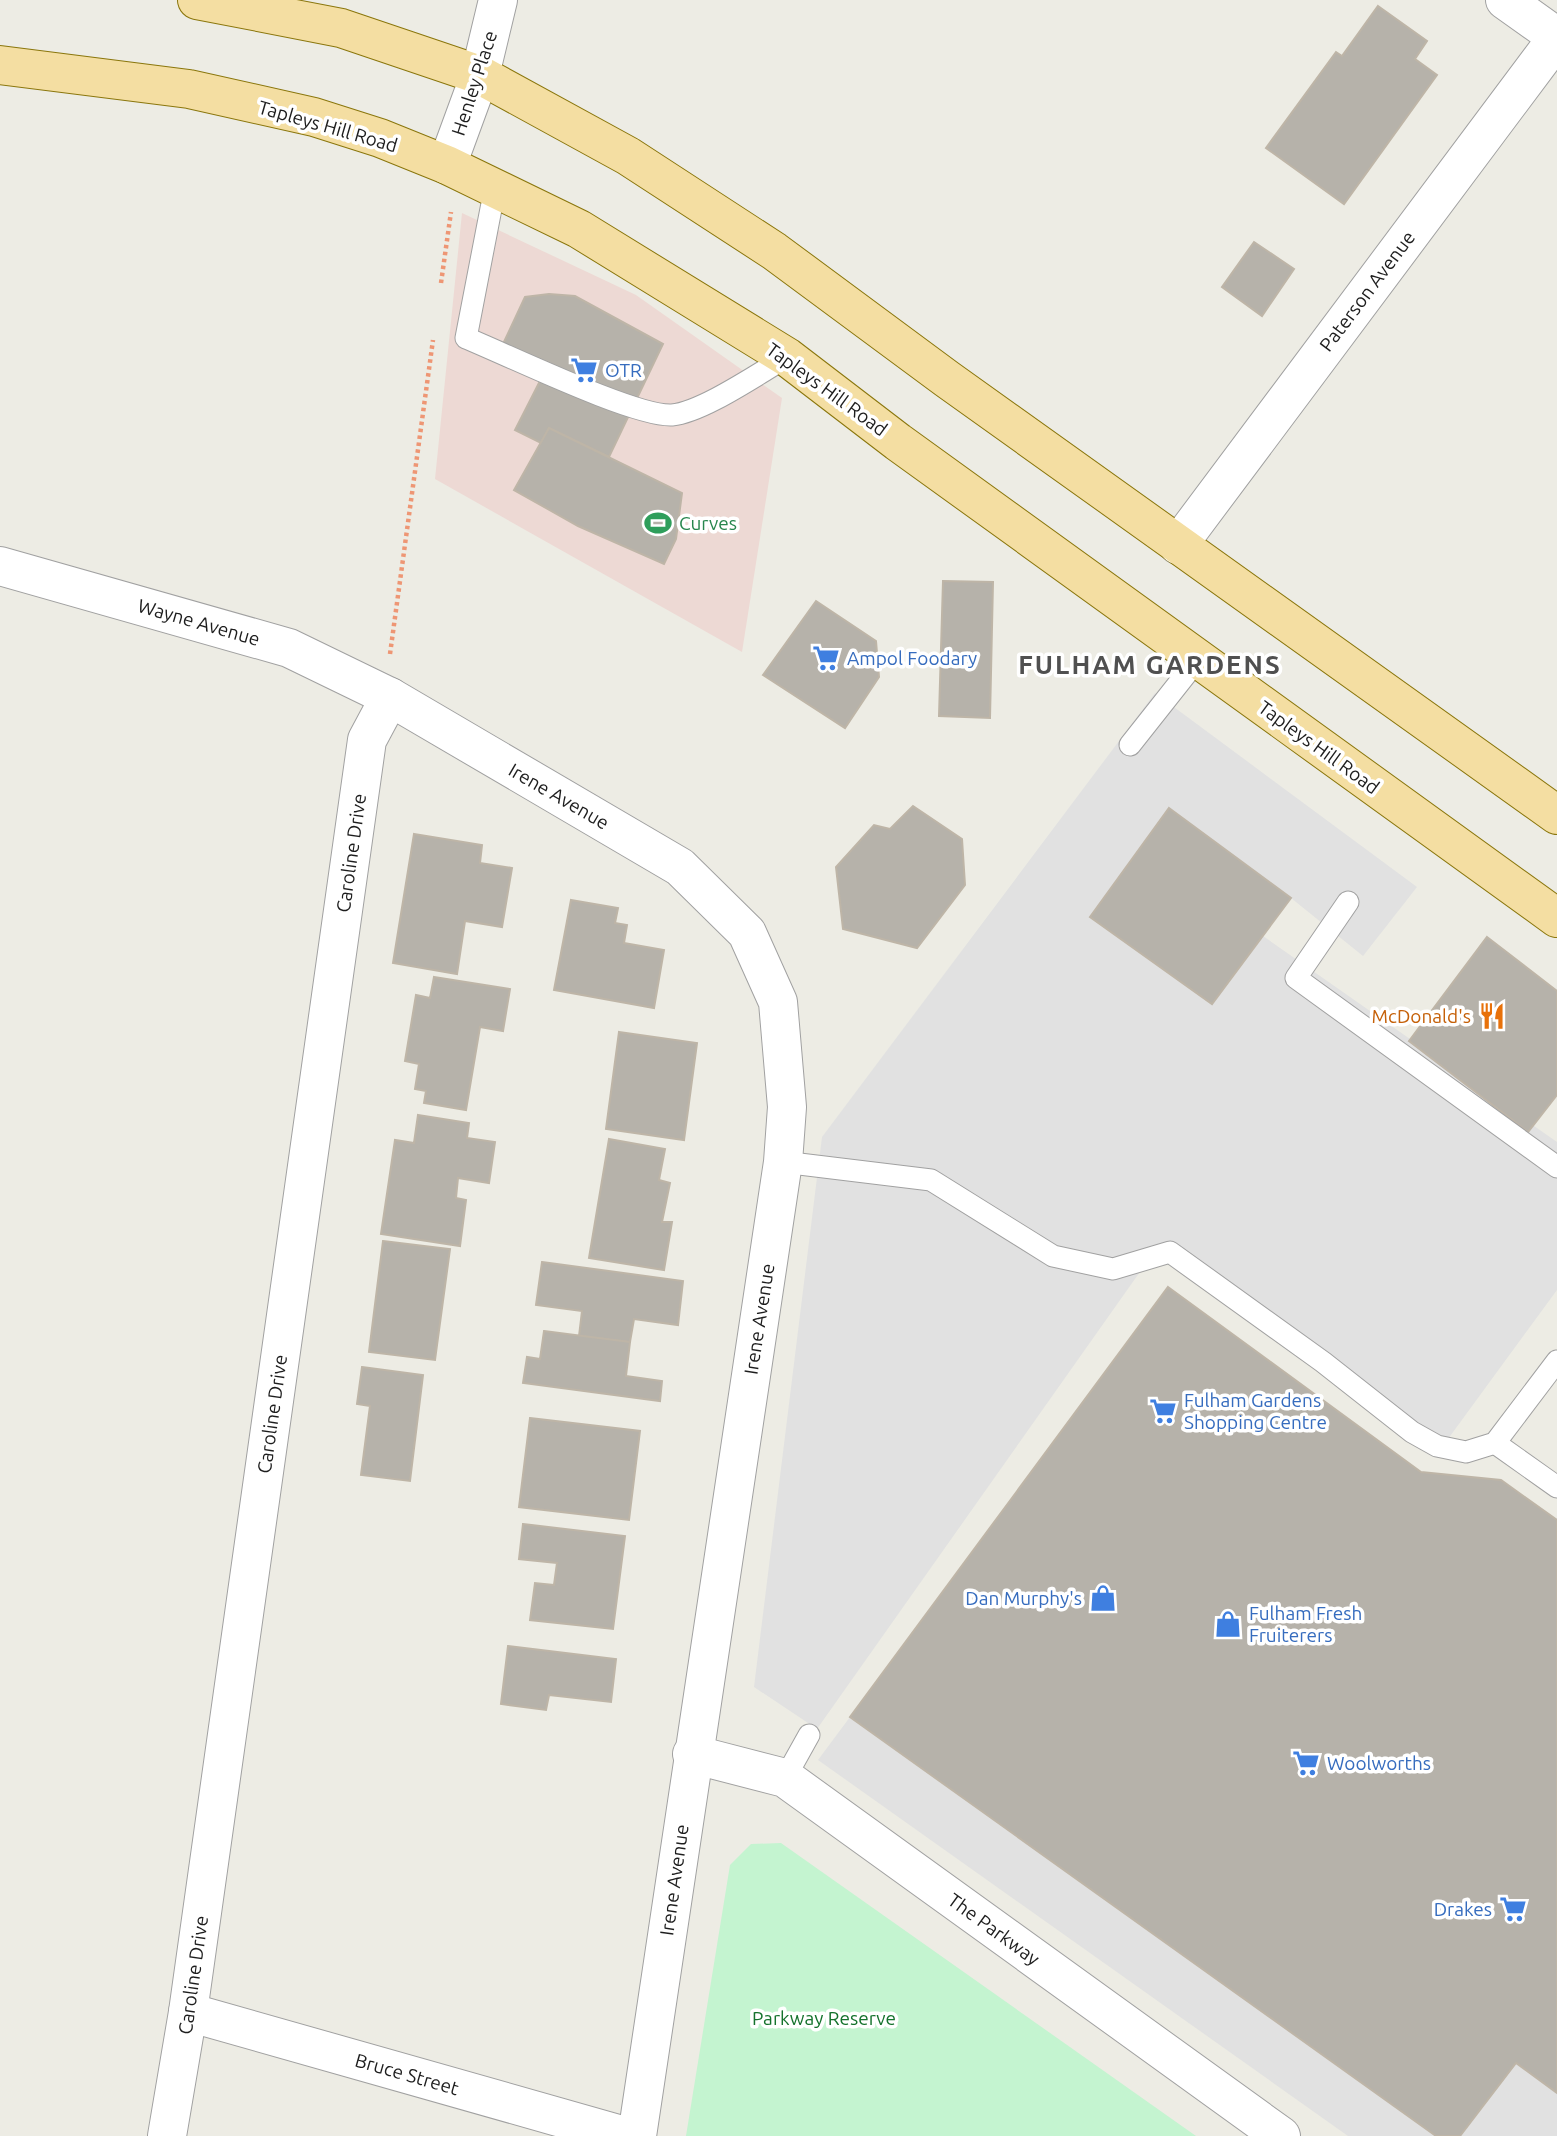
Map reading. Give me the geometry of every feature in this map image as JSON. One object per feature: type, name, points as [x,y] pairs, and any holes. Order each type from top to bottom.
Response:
[{"type":"main road","points":[[197,0],[341,28],[480,75],[628,156],[774,251],[1557,815]]},
{"type":"main road","name":"Tapleys Hill Road","points":[[0,65],[201,92],[314,117],[380,138],[447,165],[579,229],[787,357],[898,442],[1557,918]]},
{"type":"street","name":"Henley Place","points":[[447,165],[480,75],[498,0]]},
{"type":"street","points":[[1505,0],[1557,38]]},
{"type":"street","name":"Paterson Avenue","points":[[1178,544],[1557,38]]},
{"type":"street","name":"Wayne Avenue","points":[[0,566],[289,648],[390,697]]},
{"type":"street","name":"Irene Avenue","points":[[390,697],[680,867],[747,933],[778,1002],[787,1107],[783,1161],[692,1754],[637,2136]]},
{"type":"street","name":"Caroline Drive","points":[[167,2136],[188,2012],[367,740],[390,697]]},
{"type":"street","name":"The Parkway","points":[[692,1754],[785,1778],[1280,2136]]},
{"type":"street","name":"Bruce Street","points":[[188,2012],[625,2136]]},
{"type":"lane","points":[[495,188],[467,338],[632,407],[672,415],[710,401],[787,357]]},
{"type":"lane","points":[[1130,745],[1198,659]]},
{"type":"lane","points":[[1348,902],[1296,978],[1557,1167]]},
{"type":"lane","points":[[783,1161],[931,1180],[1053,1256],[1113,1269],[1170,1252],[1323,1362],[1412,1432],[1437,1446],[1466,1452],[1495,1443],[1557,1361]]},
{"type":"lane","points":[[1495,1443],[1557,1488]]},
{"type":"lane","points":[[785,1778],[810,1735]]},
{"type":"path","points":[[441,285],[452,202]]},
{"type":"path","points":[[389,658],[435,327]]},
{"type":"shaded area","points":[[462,213],[636,295],[782,398],[742,652],[435,479]]},
{"type":"shaded area","points":[[1155,693],[1417,887],[1363,956],[1291,898],[1169,808],[1090,917],[1212,1004],[1263,936],[1557,1142],[1557,1290],[1437,1454],[1154,1252],[817,1729],[754,1687],[822,1137]]},
{"type":"shaded area","points":[[850,1717],[1436,2136],[1348,2136],[818,1760]]},
{"type":"shaded area","points":[[1516,2063],[1557,2093],[1557,2136],[1460,2136]]},
{"type":"green space","name":"Parkway Reserve","points":[[781,1843],[1196,2136],[686,2136],[730,1865],[751,1844]]},
{"type":"building","points":[[1378,6],[1427,41],[1415,59],[1437,75],[1344,204],[1266,148],[1336,52],[1342,56]]},
{"type":"building","points":[[1254,242],[1294,269],[1262,316],[1222,287]]},
{"type":"building","name":"OTR","points":[[549,294],[575,296],[663,344],[609,457],[549,428],[541,443],[515,430],[541,379],[495,361],[525,297]]},
{"type":"building","points":[[549,428],[682,493],[676,539],[664,564],[578,526],[514,490]]},
{"type":"building","points":[[943,581],[993,582],[990,718],[939,716]]},
{"type":"building","name":"Ampol Foodary","points":[[816,601],[876,641],[879,677],[845,728],[763,675]]},
{"type":"building","points":[[913,806],[962,839],[965,885],[917,948],[843,929],[836,867],[874,825],[890,829]]},
{"type":"building","points":[[1169,808],[1291,898],[1212,1004],[1090,917]]},
{"type":"building","points":[[414,834],[482,845],[480,863],[512,868],[502,927],[465,921],[457,974],[393,963]]},
{"type":"building","points":[[571,900],[618,908],[615,923],[627,925],[624,943],[664,950],[654,1008],[554,990]]},
{"type":"building","name":"McDonald's","points":[[1487,937],[1557,991],[1557,1095],[1528,1132],[1409,1041]]},
{"type":"building","points":[[434,977],[510,989],[503,1031],[480,1027],[466,1110],[424,1103],[426,1091],[415,1089],[419,1064],[405,1061],[416,995],[430,998]]},
{"type":"building","points":[[619,1032],[697,1043],[684,1140],[606,1129]]},
{"type":"building","points":[[418,1115],[469,1123],[467,1138],[495,1142],[489,1183],[458,1178],[456,1198],[466,1200],[460,1246],[381,1234],[395,1140],[414,1143]]},
{"type":"building","points":[[609,1139],[665,1149],[659,1180],[670,1183],[662,1222],[672,1222],[664,1270],[589,1258]]},
{"type":"building","points":[[383,1241],[450,1249],[435,1360],[369,1352]]},
{"type":"building","points":[[542,1262],[683,1281],[678,1325],[634,1319],[630,1342],[579,1336],[582,1311],[536,1305]]},
{"type":"building","name":"Fulham Gardens Shopping Centre","points":[[1168,1287],[1421,1472],[1501,1480],[1557,1520],[1557,2093],[1516,2063],[1460,2136],[1436,2136],[850,1717]]},
{"type":"building","points":[[544,1331],[630,1342],[626,1376],[662,1381],[660,1401],[523,1383],[527,1357],[540,1359]]},
{"type":"building","points":[[362,1367],[423,1375],[410,1481],[361,1475],[370,1406],[357,1404]]},
{"type":"building","points":[[530,1418],[640,1431],[629,1520],[519,1507]]},
{"type":"building","points":[[523,1524],[625,1536],[613,1629],[530,1620],[535,1583],[554,1585],[557,1563],[519,1559]]},
{"type":"building","points":[[508,1646],[616,1659],[611,1702],[549,1695],[546,1710],[501,1704]]},
{"type":"place","name":"OTR","points":[[584,370]]},
{"type":"place","name":"Curves","points":[[658,523]]},
{"type":"place","name":"Ampol Foodary","points":[[826,658]]},
{"type":"place","name":"McDonald's","points":[[1492,1016]]},
{"type":"place","name":"Fulham Gardens Shopping Centre","points":[[1163,1411]]},
{"type":"place","name":"Dan Murphy's","points":[[1103,1598]]},
{"type":"place","name":"Fulham Fresh Fruiterers","points":[[1228,1624]]},
{"type":"place","name":"Woolworths","points":[[1306,1763]]},
{"type":"place","name":"Drakes","points":[[1513,1909]]},
{"type":"district","name":"FULHAM GARDENS","points":[[1150,665]]}]
